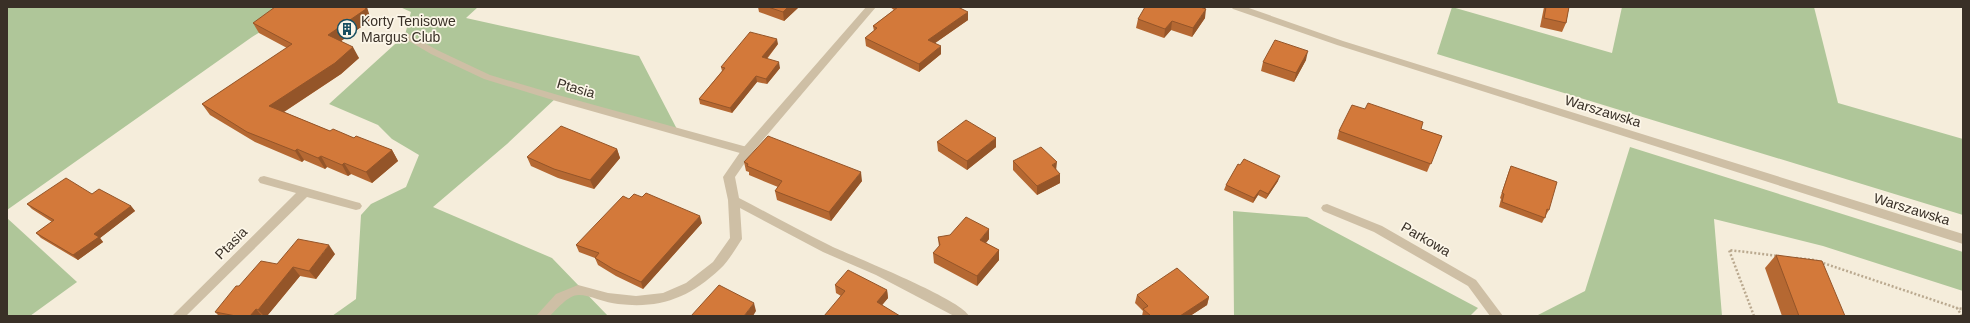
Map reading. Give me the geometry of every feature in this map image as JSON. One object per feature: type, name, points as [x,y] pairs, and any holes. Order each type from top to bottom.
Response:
[{"type":"street","points":[[542,316],[560,298],[578,290],[608,298],[636,301],[664,298],[690,286],[717,264],[736,239],[734,200],[729,177],[747,151],[871,7]]},
{"type":"street","name":"Warszawska","points":[[1236,7],[1340,43],[1963,239]]},
{"type":"street","points":[[264,180],[356,206]]},
{"type":"street","name":"Ptasia","points":[[178,316],[305,192]]},
{"type":"street","points":[[734,200],[827,249],[880,272],[954,309],[963,316]]},
{"type":"street","name":"Parkowa","points":[[1326,208],[1378,229],[1472,283],[1497,316]]},
{"type":"lane","name":"Ptasia","points":[[405,35],[434,52],[487,77],[563,100],[747,151]]},
{"type":"path","points":[[1754,316],[1729,250],[1783,256]]},
{"type":"path","points":[[1791,257],[1814,260],[1963,309]]},
{"type":"path","points":[[1957,308],[1962,316]]},
{"type":"green space","points":[[7,7],[301,7],[252,37],[7,210]]},
{"type":"green space","points":[[400,7],[478,7],[466,18],[639,56],[679,133],[556,98],[507,144],[433,207],[552,258],[608,316],[332,316],[356,299],[361,215],[371,204],[406,187],[419,155],[392,139],[378,125],[329,104],[405,35],[411,12]]},
{"type":"green space","points":[[1452,7],[1612,53],[1622,7],[1814,7],[1838,103],[1963,139],[1963,215],[1437,54]]},
{"type":"green space","points":[[1630,147],[1963,252],[1963,291],[1823,246],[1714,219],[1722,316],[1536,316],[1585,291]]},
{"type":"green space","points":[[1233,211],[1307,217],[1478,308],[1470,316],[1234,316]]},
{"type":"green space","points":[[7,218],[77,282],[30,316],[7,316]]},
{"type":"building","points":[[275,7],[365,7],[366,9],[328,35],[353,47],[335,63],[269,106],[330,131],[333,129],[354,138],[356,136],[392,150],[366,172],[344,163],[342,165],[321,156],[318,158],[297,149],[295,151],[247,132],[202,104],[292,44],[253,23]]},
{"type":"building","points":[[768,7],[788,7],[783,12]]},
{"type":"building","points":[[898,7],[958,7],[968,12],[928,40],[941,46],[919,64],[865,38],[877,28],[873,26]]},
{"type":"building","points":[[1145,7],[1200,7],[1206,9],[1193,28],[1172,21],[1165,29],[1138,19]]},
{"type":"building","points":[[1546,7],[1569,7],[1566,23],[1544,18]]},
{"type":"building","points":[[750,32],[777,39],[762,57],[779,62],[766,79],[756,76],[730,108],[699,99],[725,68],[721,67]]},
{"type":"building","points":[[1275,40],[1308,51],[1296,73],[1263,62]]},
{"type":"building","points":[[1368,103],[1423,122],[1421,129],[1442,136],[1431,164],[1339,131],[1352,105],[1365,109]]},
{"type":"building","points":[[966,120],[996,138],[967,161],[937,142]]},
{"type":"building","points":[[561,126],[617,149],[590,180],[554,169],[527,157]]},
{"type":"building","points":[[768,136],[861,172],[829,212],[775,191],[782,181],[747,166],[748,164],[744,162]]},
{"type":"building","points":[[1041,147],[1057,162],[1052,165],[1060,174],[1037,186],[1013,161]]},
{"type":"building","points":[[1244,159],[1280,176],[1268,194],[1260,190],[1254,198],[1226,185],[1238,164],[1240,165]]},
{"type":"building","points":[[1511,166],[1557,182],[1549,210],[1547,209],[1545,218],[1502,202],[1504,194],[1502,193]]},
{"type":"building","points":[[66,178],[92,194],[99,189],[131,206],[94,234],[99,237],[73,255],[36,233],[54,220],[27,204]]},
{"type":"building","points":[[646,193],[700,216],[641,282],[613,269],[595,258],[599,253],[576,245],[623,196],[629,199],[634,194],[642,197]]},
{"type":"building","points":[[966,217],[989,229],[980,240],[999,250],[977,276],[933,253],[940,245],[938,237],[950,235]]},
{"type":"building","points":[[298,239],[329,245],[309,271],[293,267],[258,310],[256,309],[250,316],[236,316],[215,312],[236,286],[239,286],[261,261],[277,264]]},
{"type":"building","points":[[1776,255],[1822,261],[1845,316],[1799,316]]},
{"type":"building","points":[[1177,268],[1209,297],[1180,316],[1151,316],[1143,309],[1148,306],[1137,295]]},
{"type":"building","points":[[848,270],[887,290],[877,302],[900,316],[824,316],[845,291],[835,285]]},
{"type":"building","points":[[719,285],[754,303],[744,316],[691,316]]},
{"type":"place","name":"Korty Tenisowe Margus Club","points":[[347,29]]}]
